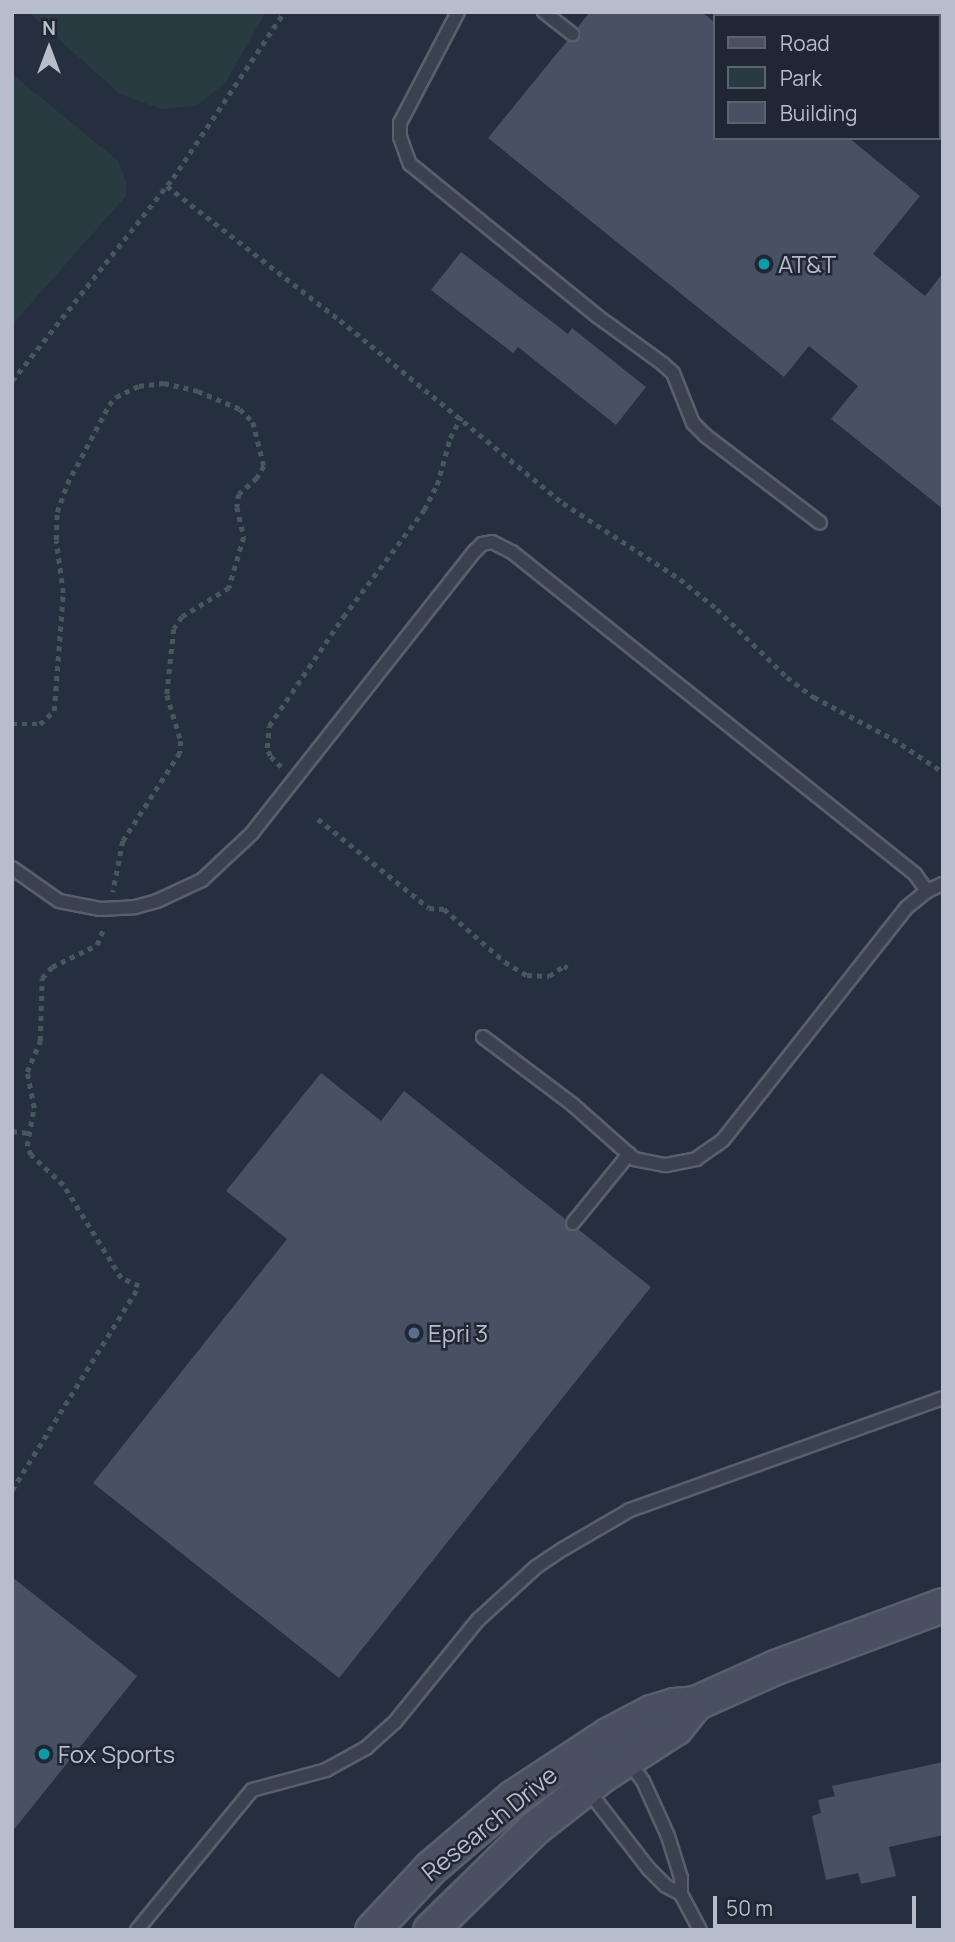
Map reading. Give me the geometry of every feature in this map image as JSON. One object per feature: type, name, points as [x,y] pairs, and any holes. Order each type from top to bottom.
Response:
[{"type":"street","name":"Research Drive","points":[[372,1930],[441,1858],[513,1797],[576,1773],[618,1746],[664,1707],[695,1703],[775,1667],[943,1605]]},
{"type":"street","name":"Research Drive","points":[[430,1930],[534,1828],[576,1773]]},
{"type":"lane","points":[[458,12],[400,123],[400,136],[410,164],[597,316],[663,364],[673,373],[693,423],[706,436],[820,523]]},
{"type":"lane","points":[[544,12],[572,34]]},
{"type":"lane","points":[[12,869],[47,895],[71,905],[115,910],[157,901],[202,880],[252,833],[475,551],[487,541],[492,541],[512,552],[905,866],[920,879],[927,891]]},
{"type":"lane","points":[[483,1037],[572,1104],[641,1162],[666,1165],[696,1158],[718,1144],[906,908],[927,891],[943,884]]},
{"type":"lane","points":[[573,1223],[629,1154]]},
{"type":"lane","points":[[137,1930],[252,1790],[326,1770],[366,1748],[395,1722],[478,1620],[536,1567],[563,1549],[631,1510],[943,1398]]},
{"type":"lane","points":[[618,1746],[643,1781],[668,1836],[681,1878],[681,1894],[700,1930]]},
{"type":"lane","points":[[576,1773],[648,1868],[666,1886],[681,1894]]},
{"type":"path","points":[[12,381],[167,186],[284,12]]},
{"type":"path","points":[[167,186],[461,417],[563,503],[680,579],[796,683],[814,696],[893,739],[943,772]]},
{"type":"path","points":[[12,724],[40,724],[54,710],[63,593],[56,540],[57,512],[67,484],[109,405],[116,397],[139,386],[164,383],[198,391],[240,409],[253,422],[264,466],[257,478],[239,494],[237,507],[244,537],[229,588],[182,617],[174,629],[167,695],[181,741],[180,753],[128,831],[121,850],[113,892]]},
{"type":"path","points":[[296,778],[270,756],[266,739],[269,726],[343,617],[424,510],[438,485],[450,438],[461,417]]},
{"type":"path","points":[[318,819],[429,908],[444,909],[505,962],[527,975],[549,976],[564,966],[568,968]]},
{"type":"path","points":[[12,1490],[139,1286],[121,1278],[62,1185],[31,1155],[27,1146],[34,1108],[27,1072],[40,1041],[42,978],[52,967],[97,945],[104,927]]},
{"type":"path","points":[[12,1130],[29,1133]]},
{"type":"green space","points":[[28,12],[266,12],[225,83],[196,106],[161,109],[120,94]]},
{"type":"green space","points":[[12,74],[117,160],[126,181],[126,196],[12,325]]},
{"type":"building","name":"AT&T","points":[[590,12],[702,12],[713,21],[713,140],[851,140],[920,196],[873,254],[925,296],[943,273],[943,509],[831,419],[858,386],[809,346],[784,377],[488,138],[567,41],[578,40],[581,35],[578,27]]},
{"type":"building","points":[[461,252],[568,334],[572,328],[646,387],[616,425],[518,347],[513,353],[431,290]]},
{"type":"building","name":"Epri 3","points":[[321,1073],[381,1121],[404,1091],[565,1219],[568,1230],[579,1230],[651,1287],[339,1678],[93,1483],[287,1239],[226,1191]]},
{"type":"building","name":"Fox Sports","points":[[12,1577],[137,1676],[12,1832]]},
{"type":"building","points":[[943,1762],[943,1835],[889,1847],[896,1876],[861,1884],[858,1873],[826,1880],[812,1816],[821,1813],[818,1800],[835,1796],[832,1786]]},
{"type":"place","name":"AT&T","points":[[764,264]]},
{"type":"place","name":"Epri 3","points":[[414,1333]]},
{"type":"place","name":"Fox Sports","points":[[44,1754]]}]
